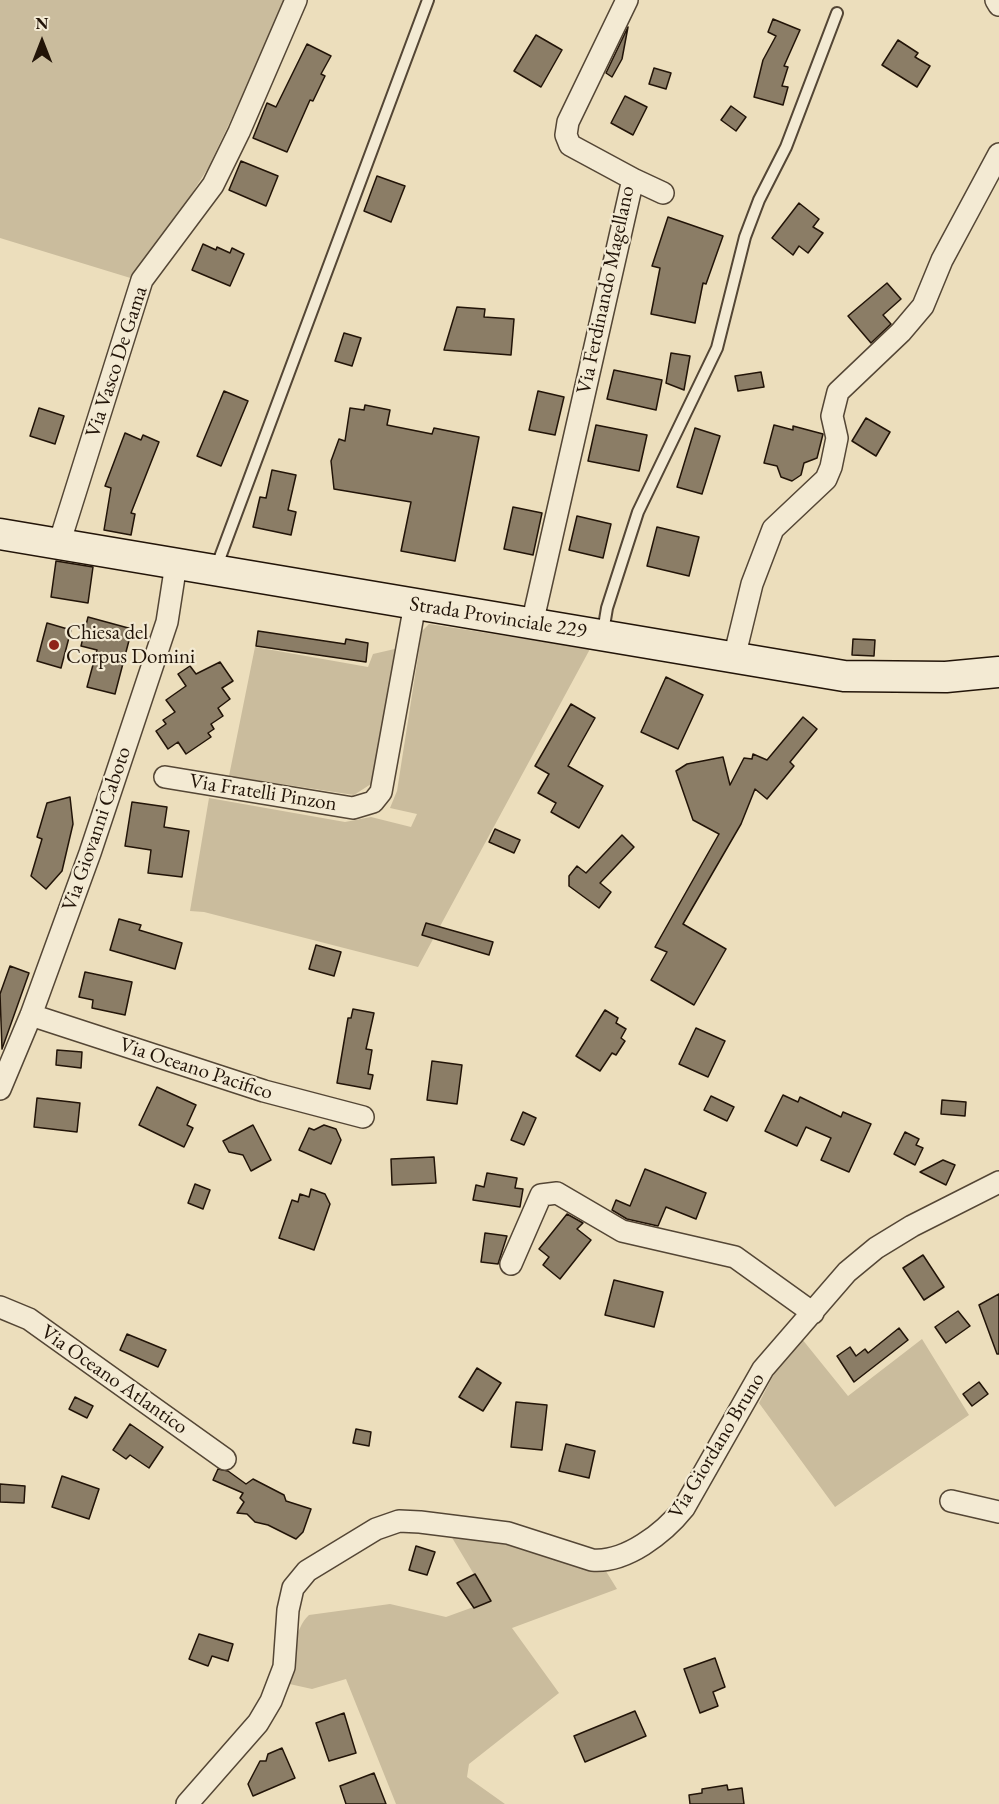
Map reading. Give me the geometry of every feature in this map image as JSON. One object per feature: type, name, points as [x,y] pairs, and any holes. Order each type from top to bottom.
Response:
[{"type":"street","name":"Via Vasco De Gama","points":[[59,544],[142,280],[213,185],[239,132],[296,0]]},
{"type":"street","name":"Via Ferdinando Magellano","points":[[532,624],[633,179],[570,145],[566,135],[568,122],[627,0]]},
{"type":"street","points":[[996,0],[999,5]]},
{"type":"street","points":[[734,658],[752,584],[773,529],[826,478],[831,467],[837,438],[832,416],[838,392],[901,332],[923,306],[942,260],[999,154]]},
{"type":"street","points":[[633,179],[663,193]]},
{"type":"street","name":"Strada Provinciale 229","points":[[0,534],[844,676],[945,677],[999,672]]},
{"type":"street","name":"Via Giovanni Caboto","points":[[0,1089],[31,1015],[90,853],[167,622],[176,564]]},
{"type":"street","name":"Via Fratelli Pinzon","points":[[165,777],[353,808],[373,802],[381,792],[415,604]]},
{"type":"street","name":"Via Oceano Pacifico","points":[[31,1015],[264,1091],[363,1117]]},
{"type":"street","name":"Via Giordano Bruno","points":[[187,1804],[258,1723],[271,1701],[284,1667],[288,1610],[293,1588],[307,1571],[376,1529],[399,1521],[508,1533],[592,1560],[605,1561],[621,1557],[671,1524],[684,1508],[764,1370],[846,1272],[876,1248],[912,1226],[999,1182]]},
{"type":"street","points":[[512,1264],[541,1195],[556,1193],[622,1231],[735,1257],[813,1313]]},
{"type":"street","name":"Via Oceano Atlantico","points":[[0,1307],[29,1319],[225,1459]]},
{"type":"street","points":[[951,1501],[999,1512]]},
{"type":"lane","points":[[214,571],[428,0]]},
{"type":"lane","points":[[603,636],[607,608],[638,512],[717,348],[745,237],[759,200],[786,147],[837,14]]},
{"type":"shaded area","points":[[0,0],[288,0],[208,168],[137,280],[0,238]]},
{"type":"shaded area","points":[[429,624],[590,649],[418,967],[204,912],[190,911],[209,798],[345,822],[371,817],[411,827],[417,814],[390,808],[397,791],[422,631]]},
{"type":"shaded area","points":[[255,647],[368,667],[373,654],[399,648],[371,784],[354,795],[229,776]]},
{"type":"shaded area","points":[[802,1339],[848,1396],[922,1339],[969,1415],[835,1507],[759,1403],[775,1372]]},
{"type":"shaded area","points":[[448,1531],[501,1540],[604,1568],[617,1589],[512,1628],[559,1693],[469,1764],[467,1777],[505,1804],[396,1804],[346,1679],[312,1689],[285,1683],[300,1628],[309,1615],[390,1604],[446,1617],[490,1601]]},
{"type":"building","points":[[773,19],[800,30],[784,66],[788,67],[782,86],[788,87],[783,105],[754,97],[763,60],[776,36],[768,32]]},
{"type":"building","points":[[628,27],[622,59],[612,77],[606,73]]},
{"type":"building","points":[[536,35],[562,50],[541,87],[514,71]]},
{"type":"building","points":[[898,40],[918,53],[915,57],[930,66],[917,87],[882,65]]},
{"type":"building","points":[[307,44],[331,56],[321,74],[325,76],[313,101],[310,100],[287,152],[253,138],[267,103],[276,107]]},
{"type":"building","points":[[654,68],[671,73],[666,89],[649,84]]},
{"type":"building","points":[[625,96],[647,107],[633,135],[611,123]]},
{"type":"building","points":[[731,106],[746,117],[736,131],[721,120]]},
{"type":"building","points":[[241,161],[278,176],[266,206],[229,190]]},
{"type":"building","points":[[377,176],[405,186],[391,222],[364,211]]},
{"type":"building","points":[[799,203],[819,219],[813,227],[823,233],[808,253],[799,246],[793,255],[772,238]]},
{"type":"building","points":[[668,217],[723,236],[706,284],[703,283],[695,323],[651,314],[660,268],[652,266]]},
{"type":"building","points":[[203,244],[230,253],[232,248],[244,254],[230,286],[192,270]]},
{"type":"building","points":[[887,283],[901,299],[883,315],[891,324],[871,343],[848,316]]},
{"type":"building","points":[[457,307],[485,309],[484,317],[514,319],[511,355],[444,350]]},
{"type":"building","points":[[344,333],[361,338],[352,366],[335,361]]},
{"type":"building","points":[[671,353],[690,356],[684,390],[666,383]]},
{"type":"building","points":[[614,370],[662,380],[656,410],[607,399]]},
{"type":"building","points":[[761,372],[764,387],[738,391],[735,376]]},
{"type":"building","points":[[224,391],[248,401],[221,466],[197,456]]},
{"type":"building","points":[[538,391],[564,397],[555,435],[529,430]]},
{"type":"building","points":[[365,405],[390,410],[387,425],[432,434],[434,428],[479,437],[455,561],[401,551],[411,502],[334,489],[331,461],[339,439],[345,441],[350,408],[364,410]]},
{"type":"building","points":[[39,408],[64,416],[55,444],[30,436]]},
{"type":"building","points":[[866,418],[890,432],[876,456],[852,441]]},
{"type":"building","points":[[596,425],[647,435],[639,471],[588,461]]},
{"type":"building","points":[[774,425],[793,430],[793,426],[823,434],[817,458],[804,463],[801,475],[792,481],[781,477],[777,466],[764,463]]},
{"type":"building","points":[[695,428],[720,436],[702,494],[677,487]]},
{"type":"building","points":[[125,433],[141,440],[143,435],[159,442],[131,513],[135,514],[131,535],[104,530],[111,488],[105,486]]},
{"type":"building","points":[[272,470],[296,475],[288,510],[296,512],[291,535],[253,527],[260,497],[266,498]]},
{"type":"building","points":[[513,507],[542,513],[533,555],[504,549]]},
{"type":"building","points":[[577,516],[611,524],[603,558],[569,550]]},
{"type":"building","points":[[657,527],[699,537],[689,576],[647,566]]},
{"type":"building","points":[[56,561],[93,567],[88,603],[51,597]]},
{"type":"building","points":[[88,617],[132,629],[115,694],[87,687],[97,650],[81,646]]},
{"type":"building","name":"Chiesa del Corpus Domini","points":[[47,623],[71,630],[61,668],[37,661]]},
{"type":"building","points":[[258,631],[345,644],[346,639],[368,643],[366,662],[256,646]]},
{"type":"building","points":[[853,639],[875,640],[874,656],[852,655]]},
{"type":"building","points":[[220,662],[233,681],[222,688],[230,699],[218,708],[223,716],[211,724],[214,729],[208,733],[211,737],[186,754],[178,742],[168,749],[156,731],[166,724],[163,720],[175,712],[166,700],[186,686],[178,674],[190,666],[196,674]]},
{"type":"building","points":[[666,677],[703,695],[678,749],[641,732]]},
{"type":"building","points":[[571,704],[595,718],[568,766],[603,786],[579,828],[551,812],[556,803],[538,793],[549,774],[535,766]]},
{"type":"building","points":[[803,717],[817,729],[790,762],[794,766],[767,799],[755,789],[741,824],[683,924],[726,949],[694,1005],[651,980],[667,952],[655,947],[719,834],[693,820],[676,771],[687,764],[723,757],[730,785],[744,758],[752,759],[753,754],[767,760]]},
{"type":"building","points":[[70,797],[73,824],[62,871],[46,889],[31,876],[42,839],[37,837],[47,803]]},
{"type":"building","points":[[132,802],[167,807],[164,827],[189,831],[182,877],[148,873],[151,850],[125,846]]},
{"type":"building","points":[[495,829],[520,840],[514,853],[489,842]]},
{"type":"building","points":[[622,835],[634,847],[600,883],[611,892],[599,908],[569,886],[569,876],[577,866],[586,873]]},
{"type":"building","points":[[119,919],[141,925],[139,930],[182,943],[175,969],[110,950]]},
{"type":"building","points":[[426,923],[493,942],[489,955],[422,935]]},
{"type":"building","points":[[316,945],[341,952],[334,976],[309,969]]},
{"type":"building","points":[[10,966],[29,973],[2,1049],[0,994]]},
{"type":"building","points":[[85,972],[132,982],[125,1015],[92,1008],[93,1000],[79,997]]},
{"type":"building","points":[[353,1009],[374,1013],[366,1049],[372,1050],[368,1074],[373,1075],[370,1089],[337,1083],[348,1018],[351,1018]]},
{"type":"building","points":[[605,1010],[618,1018],[616,1023],[626,1029],[621,1038],[625,1041],[616,1055],[612,1053],[600,1071],[576,1056]]},
{"type":"building","points":[[696,1028],[725,1041],[708,1077],[679,1064]]},
{"type":"building","points":[[57,1050],[82,1052],[81,1068],[56,1065]]},
{"type":"building","points":[[432,1061],[462,1065],[457,1104],[427,1100]]},
{"type":"building","points":[[157,1087],[196,1105],[187,1125],[193,1128],[184,1147],[139,1125]]},
{"type":"building","points":[[783,1095],[798,1102],[800,1097],[841,1117],[843,1112],[871,1124],[849,1172],[821,1160],[831,1138],[806,1127],[797,1146],[765,1131]]},
{"type":"building","points":[[711,1096],[734,1107],[727,1121],[704,1110]]},
{"type":"building","points":[[37,1098],[80,1103],[77,1132],[34,1127]]},
{"type":"building","points":[[942,1100],[966,1102],[965,1116],[941,1114]]},
{"type":"building","points":[[523,1112],[536,1118],[524,1145],[511,1140]]},
{"type":"building","points":[[253,1125],[271,1160],[251,1171],[243,1155],[229,1152],[223,1141]]},
{"type":"building","points":[[324,1125],[336,1129],[341,1140],[331,1164],[299,1150],[309,1128],[314,1130]]},
{"type":"building","points":[[905,1132],[919,1139],[916,1145],[923,1148],[915,1165],[894,1154]]},
{"type":"building","points":[[434,1157],[436,1183],[392,1185],[391,1159]]},
{"type":"building","points":[[943,1160],[955,1165],[946,1185],[920,1172]]},
{"type":"building","points":[[645,1169],[706,1193],[696,1219],[666,1207],[658,1226],[627,1219],[612,1210],[616,1200],[630,1206]]},
{"type":"building","points":[[487,1173],[517,1178],[515,1188],[523,1189],[520,1207],[473,1200],[476,1185],[484,1187]]},
{"type":"building","points":[[195,1184],[210,1190],[203,1209],[188,1203]]},
{"type":"building","points":[[311,1189],[325,1194],[330,1204],[314,1250],[279,1238],[292,1200],[298,1202],[300,1194],[309,1197]]},
{"type":"building","points":[[567,1214],[583,1223],[577,1229],[591,1240],[560,1279],[543,1265],[549,1257],[539,1249]]},
{"type":"building","points":[[485,1233],[507,1236],[498,1264],[481,1262]]},
{"type":"building","points":[[923,1255],[944,1287],[924,1300],[903,1268]]},
{"type":"building","points":[[614,1280],[663,1292],[654,1327],[605,1315]]},
{"type":"building","points":[[999,1294],[999,1354],[997,1354],[979,1305]]},
{"type":"building","points":[[958,1311],[970,1326],[946,1343],[935,1327]]},
{"type":"building","points":[[899,1328],[908,1340],[854,1382],[837,1356],[850,1347],[856,1356],[865,1349],[868,1353]]},
{"type":"building","points":[[127,1334],[166,1350],[158,1367],[120,1350]]},
{"type":"building","points":[[477,1368],[501,1383],[483,1411],[459,1397]]},
{"type":"building","points":[[979,1382],[988,1394],[972,1406],[963,1394]]},
{"type":"building","points":[[75,1397],[93,1406],[87,1418],[69,1409]]},
{"type":"building","points":[[516,1402],[547,1405],[542,1450],[511,1447]]},
{"type":"building","points":[[130,1424],[163,1447],[149,1468],[130,1455],[126,1459],[113,1450]]},
{"type":"building","points":[[356,1429],[371,1432],[369,1446],[353,1443]]},
{"type":"building","points":[[566,1444],[595,1451],[589,1478],[559,1471]]},
{"type":"building","points":[[218,1469],[228,1471],[246,1484],[253,1479],[284,1495],[286,1501],[311,1509],[303,1532],[296,1539],[268,1525],[255,1522],[247,1514],[237,1513],[244,1502],[240,1498],[243,1493],[213,1480]]},
{"type":"building","points":[[62,1476],[99,1489],[89,1519],[52,1507]]},
{"type":"building","points":[[0,1484],[25,1486],[24,1503],[0,1502]]},
{"type":"building","points":[[416,1546],[435,1552],[427,1575],[409,1570]]},
{"type":"building","points":[[475,1574],[491,1601],[474,1608],[457,1583]]},
{"type":"building","points":[[199,1634],[233,1644],[228,1661],[212,1656],[208,1666],[189,1659]]},
{"type":"building","points":[[715,1658],[725,1687],[713,1692],[718,1706],[700,1713],[684,1669]]},
{"type":"building","points":[[635,1711],[646,1736],[585,1762],[574,1736]]},
{"type":"building","points":[[344,1713],[356,1753],[329,1761],[316,1723]]},
{"type":"building","points":[[282,1748],[295,1778],[253,1796],[248,1784],[260,1761],[266,1761],[268,1754]]},
{"type":"building","points":[[374,1773],[386,1804],[346,1804],[340,1786]]},
{"type":"building","points":[[727,1785],[728,1790],[742,1788],[744,1804],[690,1804],[689,1795],[702,1793],[702,1789]]},
{"type":"place","name":"Chiesa del Corpus Domini","points":[[54,645]]}]
